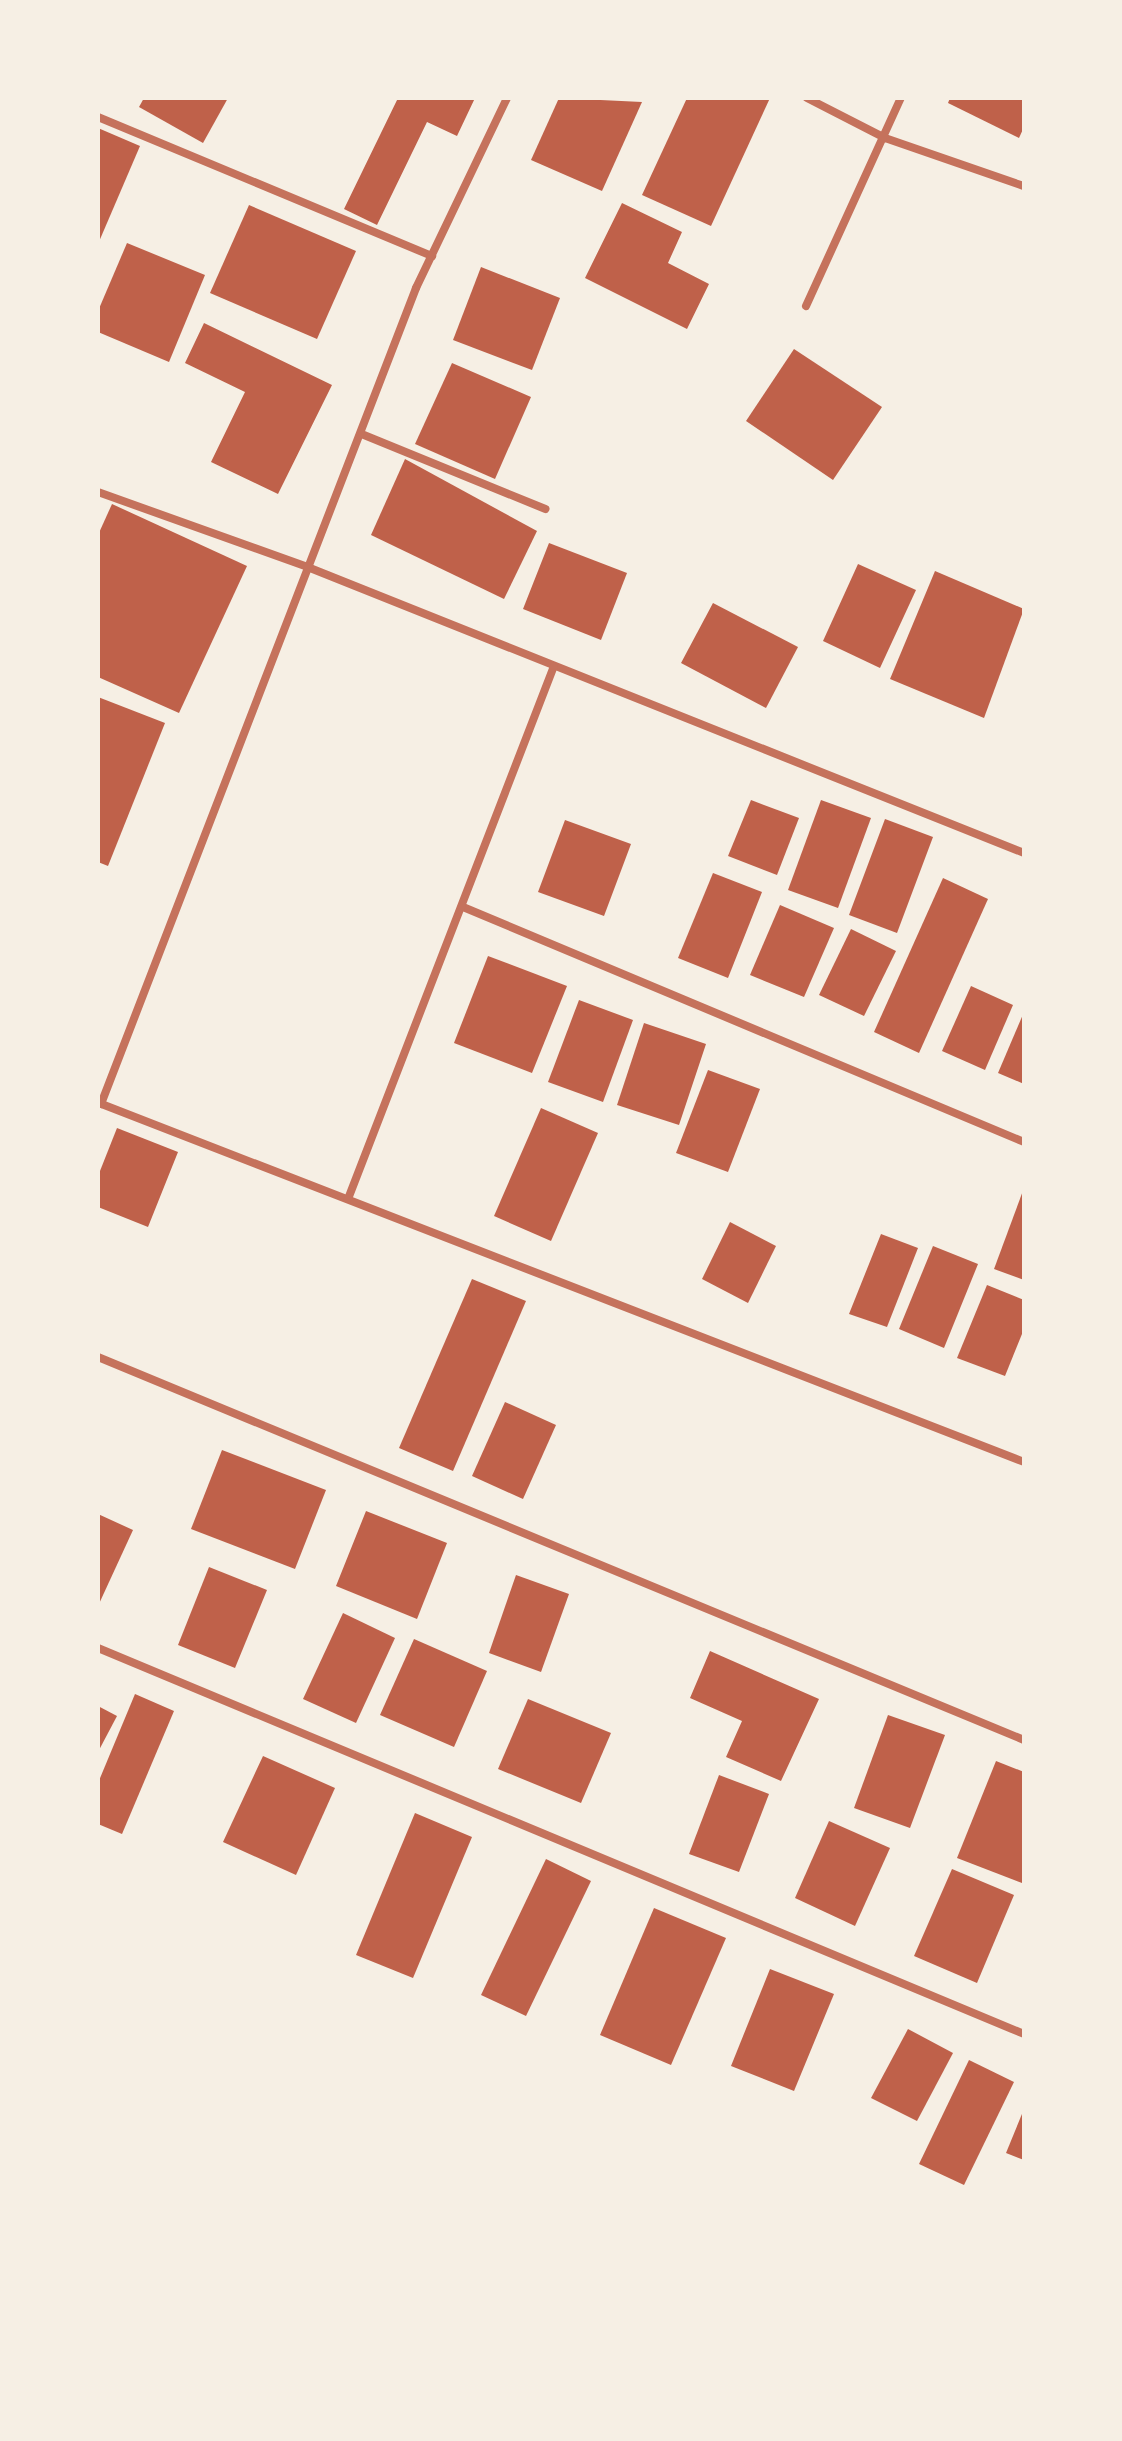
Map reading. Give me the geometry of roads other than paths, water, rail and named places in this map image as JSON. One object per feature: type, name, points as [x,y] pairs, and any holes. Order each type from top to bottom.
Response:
[{"type":"street","points":[[507,98],[432,256],[99,1103],[1024,1462]]},
{"type":"street","points":[[807,98],[885,138],[1024,186]]},
{"type":"street","points":[[806,306],[901,98]]},
{"type":"street","points":[[98,117],[432,256]]},
{"type":"street","points":[[364,435],[545,509]]},
{"type":"street","points":[[98,492],[310,568],[1024,853]]},
{"type":"street","points":[[348,1199],[554,666]]},
{"type":"street","points":[[463,907],[1024,1142]]},
{"type":"street","points":[[98,1357],[1024,1740]]},
{"type":"street","points":[[98,1648],[1024,2034]]}]
